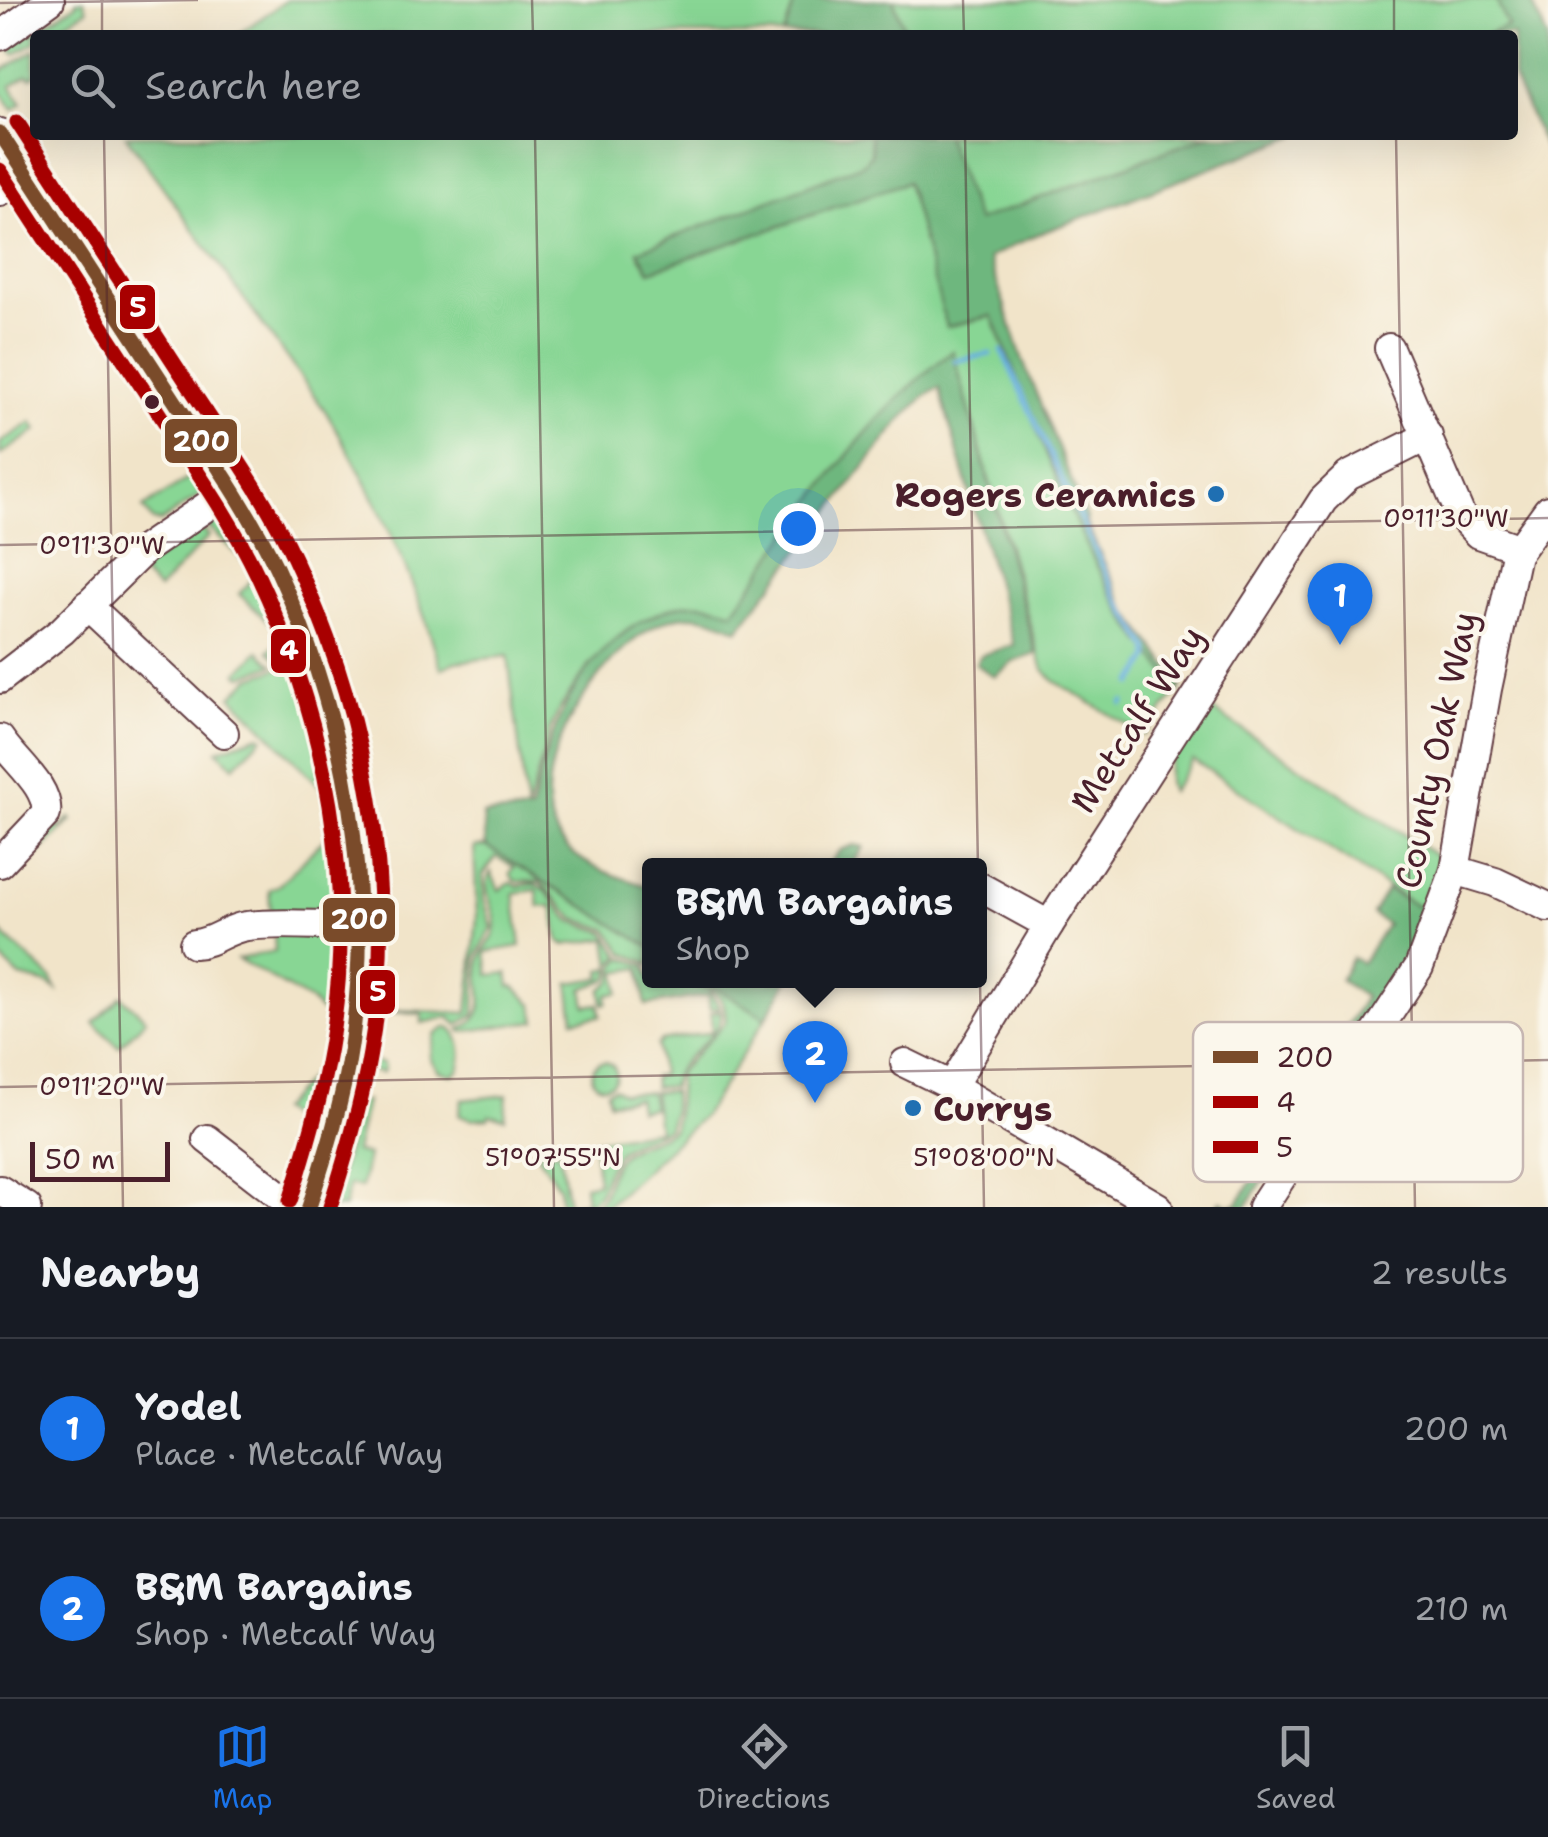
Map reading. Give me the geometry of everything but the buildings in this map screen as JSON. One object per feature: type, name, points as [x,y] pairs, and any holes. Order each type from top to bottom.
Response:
[{"type":"street","points":[[0,36],[50,0]]},
{"type":"street","points":[[0,133],[232,490],[276,566],[328,696],[355,816],[362,925],[345,1079],[328,1152],[309,1207]]},
{"type":"street","points":[[0,192],[28,176]]},
{"type":"street","points":[[1390,348],[1465,522],[1484,537],[1518,548]]},
{"type":"street","name":"Metcalf Way","points":[[952,1086],[1049,925],[1322,500],[1336,484],[1370,462],[1428,436]]},
{"type":"street","points":[[0,678],[62,631],[146,548],[232,490]]},
{"type":"street","name":"County Oak Way","points":[[1384,1022],[1420,967],[1455,870],[1486,689],[1518,548],[1548,510]]},
{"type":"street","points":[[88,605],[224,733]]},
{"type":"street","points":[[0,739],[42,791],[48,807],[46,814],[0,862]]},
{"type":"street","points":[[1455,870],[1494,882],[1548,907]]},
{"type":"street","points":[[987,890],[1049,925]]},
{"type":"street","points":[[194,944],[208,943],[222,932],[244,926],[362,925]]},
{"type":"street","points":[[905,1063],[952,1086],[1158,1207]]},
{"type":"street","points":[[208,1139],[225,1167],[296,1207]]},
{"type":"street","name":"County Oak Way","points":[[1262,1207],[1278,1182]]},
{"type":"street","points":[[0,1190],[27,1207]]},
{"type":"green space","points":[[76,0],[84,0],[87,10],[54,30],[36,30],[76,4]]},
{"type":"green space","points":[[287,0],[795,0],[786,30],[244,30]]},
{"type":"green space","points":[[795,0],[893,0],[905,30],[786,30]]},
{"type":"green space","points":[[893,0],[1496,0],[1508,26],[1498,30],[905,30]]},
{"type":"green space","points":[[1496,0],[1531,0],[1548,40],[1548,155],[1518,89],[1518,30],[1498,30],[1508,26]]},
{"type":"green space","points":[[30,34],[30,45],[15,54],[12,46]]},
{"type":"green space","points":[[30,53],[30,77],[11,86],[22,103],[13,110],[0,91],[0,72]]},
{"type":"green space","points":[[129,140],[871,140],[872,153],[864,164],[638,252],[650,271],[907,182],[947,326],[992,316],[1088,548],[1134,630],[1180,689],[1144,735],[1053,680],[1042,667],[958,370],[923,388],[746,618],[691,605],[590,664],[550,730],[527,811],[508,656],[455,662],[441,669],[392,537],[326,412]]},
{"type":"green space","points":[[871,140],[947,140],[977,221],[1196,140],[1285,140],[1036,235],[989,258],[1023,361],[1085,521],[1126,609],[1182,685],[1180,689],[1143,644],[1104,580],[1052,468],[992,316],[947,327],[907,182],[650,271],[638,251],[863,164],[872,153]]},
{"type":"green space","points":[[947,140],[1197,140],[977,222]]},
{"type":"green space","points":[[953,351],[1036,654],[1013,662],[994,677],[976,664],[981,655],[1014,645],[939,388],[901,420],[738,630],[694,616],[679,617],[653,628],[600,675],[578,706],[560,741],[550,775],[549,808],[558,836],[576,855],[599,869],[642,884],[642,942],[486,846],[483,815],[531,811],[546,753],[569,698],[603,651],[626,632],[673,607],[702,604],[733,612],[860,439],[920,378]]},
{"type":"green space","points":[[32,422],[37,430],[0,455],[0,443]]},
{"type":"green space","points":[[200,471],[208,481],[206,491],[161,522],[153,521],[143,508]]},
{"type":"green space","points":[[217,514],[234,527],[253,559],[245,562],[204,523]]},
{"type":"green space","points":[[200,527],[209,536],[158,590],[139,571]]},
{"type":"green space","points":[[253,579],[267,589],[294,657],[280,662],[269,651],[283,635],[239,594]]},
{"type":"green space","points":[[259,651],[274,665],[242,676],[238,673]]},
{"type":"green space","points":[[296,662],[314,720],[330,796],[232,696],[250,678]]},
{"type":"green space","points":[[1208,707],[1440,858],[1426,912],[1193,760],[1171,792],[1168,769],[1172,758]]},
{"type":"green space","points":[[263,737],[234,766],[217,750]]},
{"type":"green space","points":[[72,820],[17,875],[10,867],[32,855],[53,822],[60,829]]},
{"type":"green space","points":[[334,829],[339,917],[271,918],[269,890],[279,885]]},
{"type":"green space","points":[[854,845],[864,847],[857,858],[834,858],[840,850]]},
{"type":"green space","points":[[486,846],[642,942],[642,960],[625,954],[607,929],[575,919],[540,882],[515,881],[510,874],[514,867],[496,857],[483,875],[484,900],[492,928],[476,958],[475,1014],[458,1025],[449,1017],[422,1023],[422,1014],[376,1011],[370,1060],[383,1064],[384,1070],[368,1070],[364,1064],[373,1009],[468,1013],[477,916],[474,847]]},
{"type":"green space","points":[[491,872],[499,890],[511,883],[535,884],[544,889],[571,921],[605,932],[621,956],[611,965],[607,939],[564,945],[559,941],[553,906],[539,907],[537,890],[514,893],[521,946],[486,952],[489,975],[508,973],[510,986],[533,1004],[536,1021],[462,1032],[460,1029],[471,1023],[481,1008],[480,960],[495,930],[487,892]]},
{"type":"green space","points":[[1387,889],[1426,912],[1401,969],[1366,1022],[1349,1022],[1365,997],[1340,980],[1352,958],[1362,963],[1387,924],[1372,914]]},
{"type":"green space","points":[[0,932],[51,978],[57,990],[20,977],[0,958]]},
{"type":"green space","points":[[340,933],[334,1024],[310,1001],[238,959],[275,951],[274,934]]},
{"type":"green space","points":[[623,958],[642,964],[642,980],[640,968],[617,972],[619,993],[607,995],[607,1003],[603,1004],[601,990],[612,981],[616,965]]},
{"type":"green space","points":[[612,968],[608,979],[583,989],[586,1006],[599,1004],[601,1016],[574,1020],[569,983],[602,978],[601,970]]},
{"type":"green space","points":[[643,988],[702,988],[708,989],[720,1008],[710,1009],[708,995],[646,1005]]},
{"type":"green space","points":[[708,988],[716,988],[766,1018],[704,1115],[606,1207],[594,1207],[603,1196],[620,1156],[673,1129],[678,1073],[725,1023],[723,1004]]},
{"type":"green space","points":[[717,988],[784,988],[766,1018]]},
{"type":"green space","points":[[121,996],[146,1019],[119,1047],[94,1023]]},
{"type":"green space","points":[[721,1011],[715,1031],[681,1065],[672,1087],[654,1087],[653,1077],[661,1075],[657,1045],[712,1032],[711,1013]]},
{"type":"green space","points":[[447,1027],[456,1034],[461,1052],[459,1070],[452,1075],[438,1071],[430,1058],[435,1035]]},
{"type":"green space","points":[[604,1062],[616,1074],[604,1086],[592,1074]]},
{"type":"green space","points":[[323,1063],[328,1065],[307,1148],[296,1143],[305,1128],[279,1110]]},
{"type":"green space","points":[[614,1088],[623,1093],[650,1092],[653,1108],[639,1110],[637,1098],[609,1102],[607,1091]]},
{"type":"green space","points":[[672,1091],[673,1112],[668,1128],[618,1153],[596,1197],[589,1202],[578,1205],[561,1206],[559,1187],[538,1156],[545,1148],[546,1153],[559,1151],[568,1205],[586,1202],[584,1185],[598,1182],[593,1143],[658,1130],[653,1092]]},
{"type":"green space","points":[[507,1095],[505,1118],[489,1115],[473,1119],[459,1115],[462,1100]]},
{"type":"green space","points":[[366,1101],[355,1152],[368,1155],[361,1188],[349,1185],[344,1207],[332,1207],[358,1102]]},
{"type":"green space","points":[[1251,1182],[1262,1182],[1246,1207],[1217,1207],[1221,1201],[1230,1206],[1238,1203]]},
{"type":"waterway","points":[[1002,351],[1117,597],[1149,649],[1150,657],[1133,684]]},
{"type":"waterway","points":[[955,361],[990,354]]},
{"type":"transit line","name":"5","points":[[17,122],[271,514],[319,616],[340,676],[370,799],[380,926],[378,990],[370,1053],[358,1112],[330,1207]]},
{"type":"transit line","name":"200","points":[[0,133],[254,525],[276,567],[321,682],[349,801],[356,862],[358,984],[348,1067],[309,1207]]},
{"type":"transit line","name":"4","points":[[0,170],[236,534],[281,629],[318,745],[337,865],[338,987],[318,1106],[290,1201]]},
{"type":"place","name":"Rogers Ceramics","points":[[1216,494]]},
{"type":"place","name":"Yodel","points":[[1340,645]]},
{"type":"place","name":"B&M Bargains","points":[[815,1103]]},
{"type":"place","name":"Currys","points":[[913,1108]]}]
